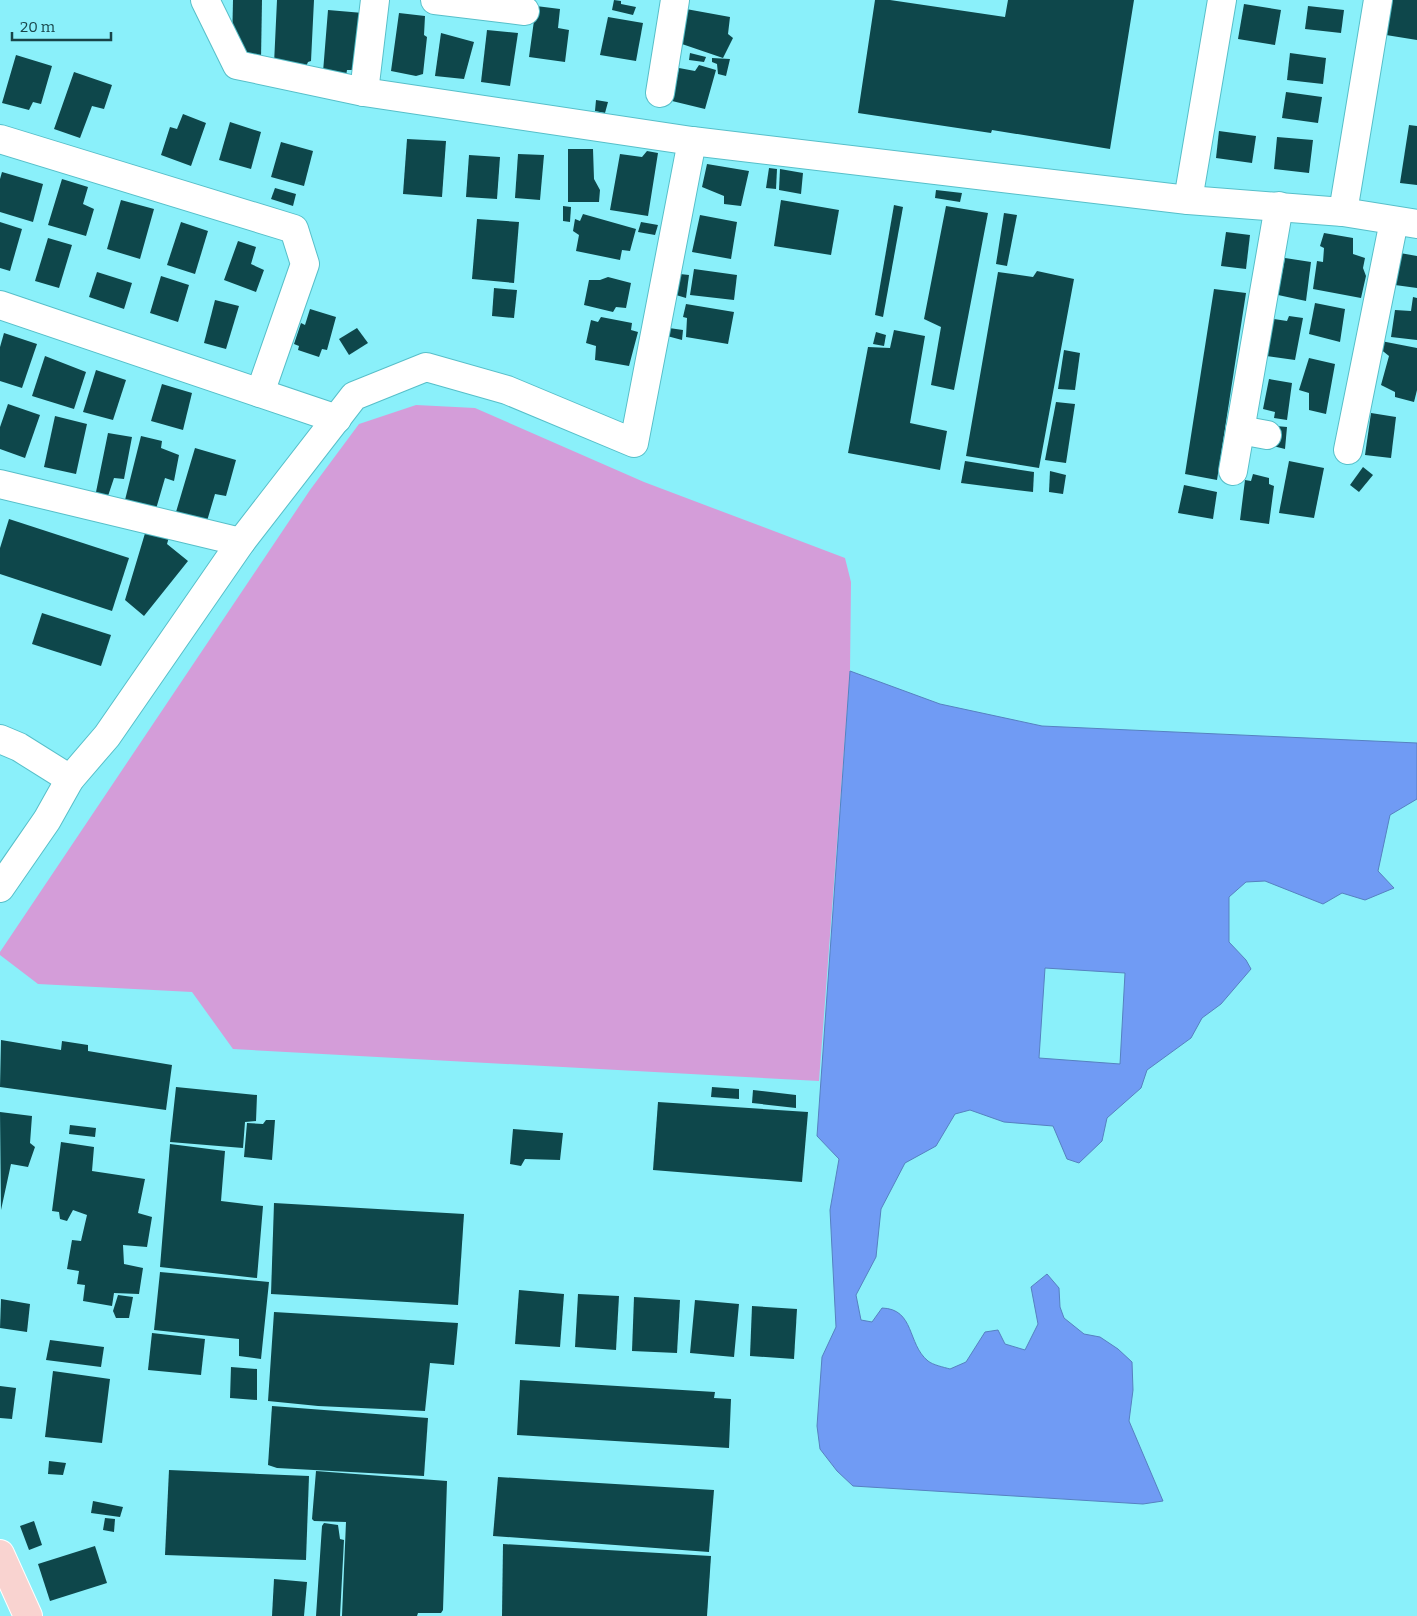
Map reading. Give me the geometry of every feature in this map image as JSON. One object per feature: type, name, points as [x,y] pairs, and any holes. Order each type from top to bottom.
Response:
[{"type":"main road","points":[[0,1554],[28,1616]]},
{"type":"street","points":[[205,0],[237,65],[364,92],[692,141],[1188,200],[1343,212],[1406,222],[1348,450]]},
{"type":"street","points":[[364,92],[375,0]]},
{"type":"street","points":[[435,0],[525,12]]},
{"type":"street","points":[[660,93],[675,0]]},
{"type":"street","points":[[1188,200],[1222,0]]},
{"type":"street","points":[[1343,212],[1378,0]]},
{"type":"street","points":[[0,139],[294,229],[305,264],[260,393]]},
{"type":"street","points":[[0,888],[47,820],[70,780],[107,736],[241,542],[354,396],[426,367],[507,390],[634,443],[692,141]]},
{"type":"street","points":[[1233,471],[1279,206]]},
{"type":"street","points":[[0,305],[337,419]]},
{"type":"street","points":[[1240,430],[1267,435]]},
{"type":"street","points":[[0,484],[241,542]]},
{"type":"street","points":[[0,740],[19,747],[70,780]]},
{"type":"shaded area","points":[[416,405],[475,408],[644,482],[845,558],[851,582],[850,671],[819,1081],[233,1049],[192,992],[38,984],[0,955],[0,952],[310,490],[359,424]]},
{"type":"water","points":[[850,671],[940,704],[1042,726],[1417,743],[1417,799],[1390,815],[1378,871],[1394,888],[1365,900],[1342,893],[1323,904],[1265,881],[1246,882],[1229,897],[1229,942],[1246,960],[1251,969],[1221,1004],[1202,1018],[1191,1038],[1147,1070],[1141,1088],[1107,1118],[1102,1141],[1079,1163],[1067,1159],[1053,1126],[1004,1122],[970,1110],[955,1114],[936,1146],[905,1163],[881,1209],[876,1257],[856,1295],[861,1320],[872,1322],[882,1308],[893,1310],[906,1321],[921,1354],[935,1365],[950,1369],[966,1362],[985,1332],[998,1330],[1005,1344],[1025,1350],[1038,1324],[1031,1287],[1047,1274],[1059,1288],[1060,1307],[1064,1318],[1084,1334],[1100,1337],[1118,1349],[1132,1362],[1133,1390],[1129,1421],[1163,1501],[1143,1504],[853,1486],[837,1471],[820,1449],[817,1426],[822,1357],[836,1327],[830,1210],[839,1159],[817,1136]],"holes":[[[1045,968],[1125,973],[1120,1064],[1039,1058]]]},
{"type":"building","points":[[233,0],[262,0],[261,59],[240,59],[232,46]]},
{"type":"building","points":[[277,0],[314,0],[311,61],[308,62],[304,71],[274,64]]},
{"type":"building","points":[[614,0],[621,1],[621,4],[636,7],[633,15],[612,10]]},
{"type":"building","points":[[875,0],[890,0],[1005,17],[1008,0],[1134,0],[1110,149],[992,130],[991,133],[858,113]]},
{"type":"building","points":[[1391,0],[1417,0],[1417,40],[1386,35]]},
{"type":"building","points":[[1244,4],[1281,10],[1275,45],[1238,39]]},
{"type":"building","points":[[536,6],[560,9],[558,28],[569,30],[565,62],[529,57]]},
{"type":"building","points":[[1308,6],[1344,10],[1341,33],[1305,29]]},
{"type":"building","points":[[686,9],[730,17],[728,34],[733,38],[723,58],[679,43]]},
{"type":"building","points":[[328,10],[363,13],[357,70],[347,70],[346,76],[323,72]]},
{"type":"building","points":[[399,13],[425,16],[424,35],[427,37],[423,74],[416,76],[391,71]]},
{"type":"building","points":[[608,17],[643,23],[636,61],[600,55]]},
{"type":"building","points":[[487,30],[518,33],[510,86],[481,82]]},
{"type":"building","points":[[441,33],[474,42],[464,79],[435,76]]},
{"type":"building","points":[[690,53],[706,57],[704,62],[689,60]]},
{"type":"building","points":[[1290,53],[1326,58],[1323,84],[1287,80]]},
{"type":"building","points":[[16,55],[52,66],[41,104],[33,102],[29,110],[2,103]]},
{"type":"building","points":[[712,58],[730,59],[726,76],[718,74],[717,64],[712,62]]},
{"type":"building","points":[[699,65],[716,70],[705,109],[672,101],[679,68],[695,71]]},
{"type":"building","points":[[74,72],[112,85],[104,109],[92,106],[80,138],[54,129]]},
{"type":"building","points":[[1286,92],[1322,97],[1318,123],[1282,118]]},
{"type":"building","points":[[596,100],[608,102],[605,113],[595,111]]},
{"type":"building","points":[[183,114],[206,123],[191,166],[161,155],[170,127],[177,129]]},
{"type":"building","points":[[230,122],[261,132],[251,169],[219,160]]},
{"type":"building","points":[[1409,125],[1417,126],[1417,185],[1400,183]]},
{"type":"building","points":[[1219,131],[1256,136],[1252,163],[1216,158]]},
{"type":"building","points":[[1277,137],[1313,140],[1309,173],[1274,169]]},
{"type":"building","points":[[407,139],[446,141],[442,197],[403,194]]},
{"type":"building","points":[[281,142],[313,151],[304,186],[271,177]]},
{"type":"building","points":[[568,149],[593,149],[594,179],[600,190],[599,202],[568,202]]},
{"type":"building","points":[[647,151],[658,153],[648,216],[610,210],[620,154],[642,157]]},
{"type":"building","points":[[518,154],[544,155],[540,200],[515,198]]},
{"type":"building","points":[[469,155],[500,157],[497,199],[466,197]]},
{"type":"building","points":[[707,164],[749,171],[741,206],[724,204],[724,196],[702,187]]},
{"type":"building","points":[[769,168],[777,169],[776,189],[766,188]]},
{"type":"building","points":[[780,169],[803,173],[801,194],[779,190]]},
{"type":"building","points":[[2,172],[43,184],[33,222],[0,212],[0,179]]},
{"type":"building","points":[[62,179],[88,187],[83,204],[94,209],[86,236],[48,225]]},
{"type":"building","points":[[275,188],[296,194],[293,206],[271,199]]},
{"type":"building","points":[[936,190],[962,193],[960,202],[935,198]]},
{"type":"building","points":[[121,200],[154,209],[140,259],[107,249]]},
{"type":"building","points":[[781,200],[839,210],[831,255],[774,246]]},
{"type":"building","points":[[894,205],[903,207],[883,317],[875,315]]},
{"type":"building","points":[[563,206],[571,207],[570,222],[563,221]]},
{"type":"building","points":[[946,206],[988,213],[954,390],[931,385],[941,327],[924,319]]},
{"type":"building","points":[[1004,213],[1017,215],[1007,266],[996,264]]},
{"type":"building","points":[[583,214],[636,229],[630,251],[622,250],[620,260],[576,251],[579,235],[573,231],[575,219],[580,221]]},
{"type":"building","points":[[700,215],[737,222],[731,259],[692,252]]},
{"type":"building","points":[[477,219],[519,222],[514,283],[472,279]]},
{"type":"building","points":[[0,222],[22,229],[10,271],[0,268]]},
{"type":"building","points":[[181,222],[208,231],[195,274],[167,265]]},
{"type":"building","points":[[641,222],[658,225],[655,235],[638,232]]},
{"type":"building","points":[[1226,232],[1250,235],[1246,269],[1221,266]]},
{"type":"building","points":[[1324,233],[1353,238],[1353,254],[1365,258],[1363,268],[1366,276],[1361,298],[1313,289],[1317,261],[1323,262],[1324,248],[1320,246]]},
{"type":"building","points":[[48,238],[72,245],[59,288],[35,281]]},
{"type":"building","points":[[238,241],[256,247],[251,264],[264,270],[256,292],[224,280]]},
{"type":"building","points":[[1400,253],[1417,256],[1417,288],[1395,285]]},
{"type":"building","points":[[1285,258],[1311,262],[1306,301],[1278,295]]},
{"type":"building","points":[[694,269],[737,275],[734,300],[690,295]]},
{"type":"building","points":[[1037,271],[1074,279],[1039,468],[966,456],[998,272],[1033,277]]},
{"type":"building","points":[[97,272],[132,283],[124,309],[89,297]]},
{"type":"building","points":[[680,274],[689,275],[686,298],[676,295]]},
{"type":"building","points":[[161,276],[189,285],[178,322],[150,313]]},
{"type":"building","points":[[608,277],[631,283],[626,308],[616,307],[613,312],[584,305],[589,280],[600,280]]},
{"type":"building","points":[[494,288],[517,290],[514,318],[492,316]]},
{"type":"building","points":[[1214,289],[1246,293],[1217,480],[1185,474]]},
{"type":"building","points":[[1413,297],[1417,298],[1417,340],[1391,337],[1395,310],[1411,311]]},
{"type":"building","points":[[215,300],[239,306],[226,349],[204,343]]},
{"type":"building","points":[[1315,303],[1345,309],[1340,342],[1309,334]]},
{"type":"building","points":[[686,304],[734,312],[728,344],[686,337],[687,318],[683,317]]},
{"type":"building","points":[[310,309],[336,317],[327,350],[322,349],[319,357],[298,350],[299,346],[294,344],[301,323],[305,325]]},
{"type":"building","points":[[1289,316],[1303,318],[1295,360],[1266,356],[1274,319],[1287,321]]},
{"type":"building","points":[[601,317],[632,323],[631,330],[638,332],[629,366],[595,360],[596,346],[586,343],[591,320],[598,322]]},
{"type":"building","points":[[357,328],[368,343],[349,355],[339,339]]},
{"type":"building","points":[[669,328],[683,330],[682,340],[667,336]]},
{"type":"building","points":[[894,330],[925,336],[910,423],[947,431],[940,470],[848,453],[868,347],[890,348]]},
{"type":"building","points":[[876,332],[886,335],[884,346],[873,344]]},
{"type":"building","points":[[4,333],[37,344],[22,388],[0,381],[0,347]]},
{"type":"building","points":[[1381,341],[1417,348],[1417,390],[1414,402],[1395,397],[1395,392],[1381,385],[1389,356],[1379,348]]},
{"type":"building","points":[[1064,350],[1080,353],[1075,390],[1058,389]]},
{"type":"building","points":[[45,356],[86,372],[74,409],[32,396]]},
{"type":"building","points":[[1309,358],[1335,364],[1326,414],[1309,410],[1309,393],[1299,390]]},
{"type":"building","points":[[96,370],[126,380],[113,420],[83,412]]},
{"type":"building","points":[[1269,379],[1292,383],[1287,420],[1274,418],[1275,412],[1263,409]]},
{"type":"building","points":[[162,384],[192,393],[183,430],[151,421]]},
{"type":"building","points":[[1056,402],[1075,404],[1066,463],[1045,460]]},
{"type":"building","points":[[8,404],[40,415],[25,458],[0,449],[0,427]]},
{"type":"building","points":[[1371,413],[1396,417],[1391,458],[1365,455]]},
{"type":"building","points":[[55,416],[87,424],[76,474],[44,467]]},
{"type":"building","points":[[1276,426],[1287,427],[1285,449],[1273,446]]},
{"type":"building","points":[[108,433],[132,437],[124,479],[114,478],[108,496],[96,492]]},
{"type":"building","points":[[141,436],[162,441],[161,448],[179,455],[174,481],[165,478],[156,509],[124,504]]},
{"type":"building","points":[[195,448],[236,460],[226,496],[215,494],[207,521],[176,512]]},
{"type":"building","points":[[965,461],[1034,472],[1033,492],[961,483]]},
{"type":"building","points":[[1289,461],[1324,468],[1314,518],[1279,513]]},
{"type":"building","points":[[1363,467],[1373,475],[1359,492],[1350,485]]},
{"type":"building","points":[[1050,471],[1066,475],[1063,494],[1049,492]]},
{"type":"building","points":[[1253,474],[1269,478],[1269,484],[1274,486],[1269,524],[1240,520],[1245,480],[1251,481]]},
{"type":"building","points":[[1184,485],[1217,492],[1213,519],[1178,513]]},
{"type":"building","points":[[9,519],[129,558],[112,611],[0,574],[0,548]]},
{"type":"building","points":[[146,530],[169,537],[167,544],[188,561],[144,616],[125,600]]},
{"type":"building","points":[[42,613],[111,635],[101,666],[32,644]]},
{"type":"building","points":[[1,1040],[61,1050],[62,1041],[88,1045],[88,1051],[172,1065],[166,1110],[0,1087]]},
{"type":"building","points":[[176,1087],[257,1095],[256,1121],[245,1122],[243,1148],[170,1142]]},
{"type":"building","points":[[712,1087],[739,1089],[739,1099],[711,1097]]},
{"type":"building","points":[[753,1090],[796,1095],[796,1108],[752,1103]]},
{"type":"building","points":[[658,1102],[808,1112],[802,1182],[653,1170]]},
{"type":"building","points":[[0,1112],[32,1116],[30,1143],[35,1147],[28,1167],[11,1164],[1,1210]]},
{"type":"building","points":[[266,1120],[275,1120],[272,1160],[244,1157],[247,1123],[263,1124]]},
{"type":"building","points":[[70,1125],[96,1128],[95,1137],[69,1134]]},
{"type":"building","points":[[513,1129],[563,1133],[560,1160],[525,1159],[521,1166],[510,1164]]},
{"type":"building","points":[[61,1142],[94,1147],[92,1171],[145,1179],[138,1213],[152,1217],[147,1247],[123,1245],[124,1264],[143,1268],[139,1294],[114,1293],[112,1306],[83,1301],[85,1285],[77,1284],[79,1271],[67,1269],[72,1240],[81,1241],[87,1215],[73,1210],[67,1221],[60,1219],[59,1212],[52,1211]]},
{"type":"building","points":[[170,1144],[225,1151],[221,1201],[263,1206],[257,1278],[160,1267]]},
{"type":"building","points":[[274,1203],[464,1214],[458,1305],[271,1294]]},
{"type":"building","points":[[160,1272],[269,1282],[261,1359],[239,1356],[239,1339],[154,1330]]},
{"type":"building","points":[[519,1290],[564,1294],[560,1347],[515,1344]]},
{"type":"building","points":[[578,1294],[619,1296],[616,1350],[575,1347]]},
{"type":"building","points":[[118,1295],[133,1297],[129,1318],[116,1318],[113,1311]]},
{"type":"building","points":[[634,1297],[680,1300],[677,1353],[632,1351]]},
{"type":"building","points":[[1,1299],[30,1304],[27,1332],[0,1328]]},
{"type":"building","points":[[695,1300],[739,1304],[734,1357],[690,1353]]},
{"type":"building","points":[[752,1306],[797,1309],[794,1359],[750,1356]]},
{"type":"building","points":[[274,1312],[458,1323],[454,1365],[430,1363],[425,1411],[318,1406],[268,1401]]},
{"type":"building","points":[[152,1333],[205,1339],[201,1375],[148,1370]]},
{"type":"building","points":[[50,1340],[104,1347],[101,1367],[46,1360]]},
{"type":"building","points":[[231,1367],[257,1369],[257,1400],[230,1398]]},
{"type":"building","points":[[53,1371],[110,1379],[102,1443],[45,1437]]},
{"type":"building","points":[[520,1380],[715,1392],[714,1398],[731,1399],[729,1448],[517,1435]]},
{"type":"building","points":[[0,1386],[16,1388],[12,1419],[0,1418]]},
{"type":"building","points":[[272,1406],[428,1418],[424,1476],[277,1468],[268,1465]]},
{"type":"building","points":[[49,1461],[66,1463],[63,1475],[48,1474]]},
{"type":"building","points":[[169,1470],[309,1476],[306,1560],[165,1555]]},
{"type":"building","points":[[316,1471],[447,1481],[443,1610],[441,1613],[418,1613],[417,1616],[342,1616],[346,1522],[314,1521],[312,1519]]},
{"type":"building","points":[[498,1477],[714,1490],[709,1552],[493,1536]]},
{"type":"building","points":[[93,1501],[123,1507],[120,1517],[91,1513]]},
{"type":"building","points":[[105,1518],[115,1519],[114,1532],[103,1530]]},
{"type":"building","points":[[34,1521],[42,1545],[29,1550],[20,1526]]},
{"type":"building","points":[[324,1523],[338,1525],[340,1539],[344,1540],[340,1616],[316,1616],[322,1526]]},
{"type":"building","points":[[503,1544],[711,1556],[707,1616],[502,1616]]},
{"type":"building","points":[[95,1546],[107,1583],[50,1601],[38,1564]]},
{"type":"building","points":[[274,1579],[307,1582],[304,1616],[272,1616]]}]
